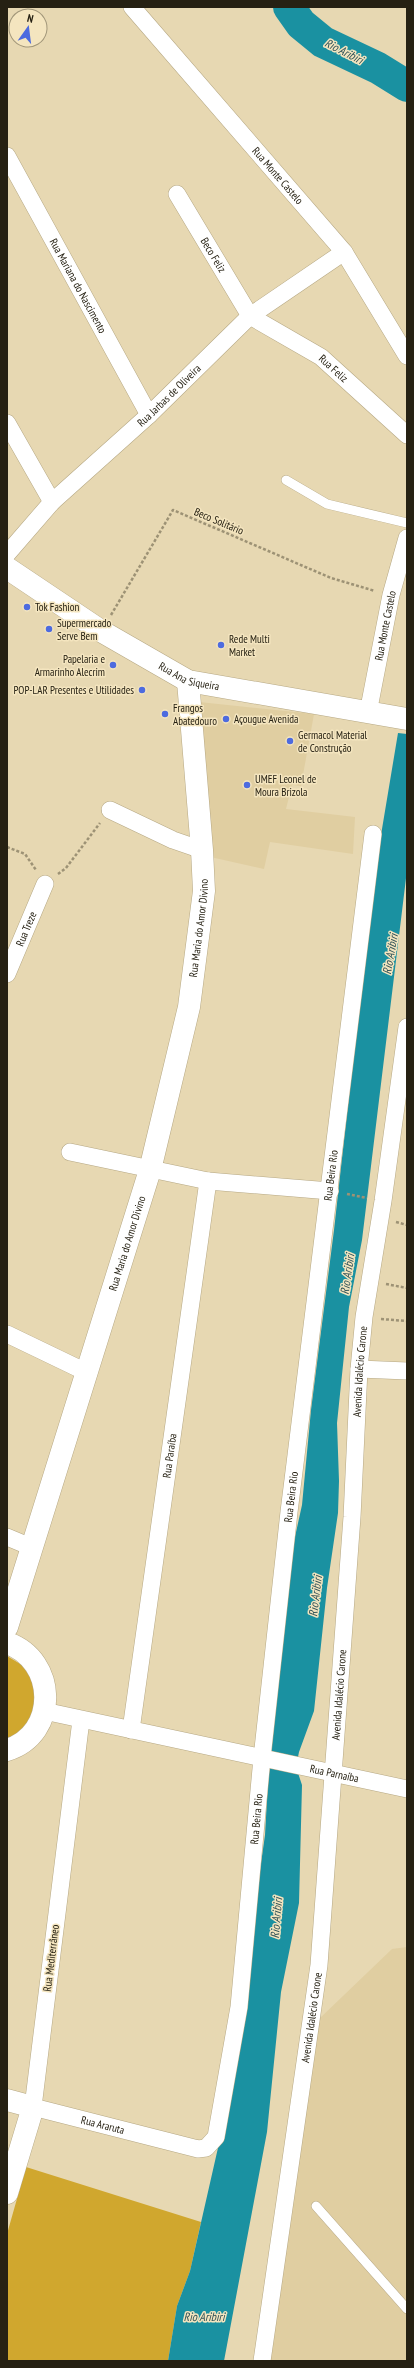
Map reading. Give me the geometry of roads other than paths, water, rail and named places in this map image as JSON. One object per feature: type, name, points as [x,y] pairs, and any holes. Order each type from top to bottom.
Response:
[{"type":"street","name":"Rua Monte Castelo","points":[[132,7],[344,252],[407,356]]},
{"type":"street","name":"Rua Mariana do Nascimento","points":[[7,156],[149,415]]},
{"type":"street","name":"Beco Feliz","points":[[177,194],[250,316]]},
{"type":"street","name":"Rua Jarbas de Oliveira","points":[[7,554],[52,502],[149,415],[250,316],[344,252]]},
{"type":"street","name":"Rua Feliz","points":[[250,316],[321,357],[407,435]]},
{"type":"street","points":[[7,423],[52,502]]},
{"type":"street","name":"Rua Monte Castelo","points":[[368,713],[391,595],[407,538]]},
{"type":"street","name":"Rua Ana Siqueira","points":[[7,568],[101,631],[188,681],[402,718]]},
{"type":"street","name":"Rua Maria do Amor Divino","points":[[7,1627],[150,1170],[189,1008],[203,899],[202,850],[188,681]]},
{"type":"street","points":[[110,810],[173,840],[202,850]]},
{"type":"street","name":"Rua Beira Rio","points":[[198,2149],[206,2148],[216,2138],[239,2007],[290,1512],[337,1192],[373,834]]},
{"type":"street","name":"Rua Treze","points":[[7,974],[45,884]]},
{"type":"street","name":"Avenida Idalécio Carone","points":[[262,2361],[319,1965],[352,1518],[359,1369],[364,1317],[384,1193],[407,1027]]},
{"type":"street","points":[[70,1152],[208,1181],[337,1192]]},
{"type":"street","name":"Rua Paraíba","points":[[131,1730],[208,1181]]},
{"type":"street","points":[[7,1334],[86,1372]]},
{"type":"street","points":[[359,1369],[407,1371]]},
{"type":"street","points":[[7,1537],[31,1548]]},
{"type":"street","points":[[7,1644],[23,1651],[38,1668],[46,1689],[44,1711],[35,1730],[28,1737],[7,1750]]},
{"type":"street","points":[[44,1711],[265,1759]]},
{"type":"street","name":"Rua Mediterrâneo","points":[[7,2193],[33,2106],[81,1720]]},
{"type":"street","name":"Rua Parnaíba","points":[[265,1759],[306,1769],[407,1789]]},
{"type":"street","name":"Rua Araruta","points":[[7,2100],[198,2149]]},
{"type":"lane","points":[[286,480],[327,504],[407,523]]},
{"type":"lane","points":[[316,2206],[407,2309]]},
{"type":"water","name":"Rio Aribiri","points":[[398,733],[407,734],[407,870],[362,1240],[349,1307],[337,1423],[339,1481],[338,1513],[327,1588],[314,1711],[299,1752],[296,1767],[302,1785],[299,1903],[281,1992],[267,2132],[224,2361],[168,2361],[177,2306],[190,2271],[225,2117],[265,1835],[268,1782],[289,1564],[302,1505],[311,1410],[334,1230],[372,889]]},
{"type":"waterway","name":"Rio Aribiri","points":[[289,7],[301,24],[323,42],[378,68],[407,86]]},
{"type":"place","name":"Tok Fashion","points":[[27,607]]},
{"type":"place","name":"Supermercado Serve Bem","points":[[49,629]]},
{"type":"place","name":"Rede Multi Market","points":[[221,645]]},
{"type":"place","name":"Papelaria e Armarinho Alecrim","points":[[113,665]]},
{"type":"place","name":"POP-LAR Presentes e Utilidades","points":[[142,690]]},
{"type":"place","name":"Frangos Abatedouro","points":[[165,714]]},
{"type":"place","name":"Açougue Avenida","points":[[226,719]]},
{"type":"place","name":"Germacol Material de Construção","points":[[290,741]]},
{"type":"place","name":"UMEF Leonel de Moura Brizola","points":[[247,785]]}]
